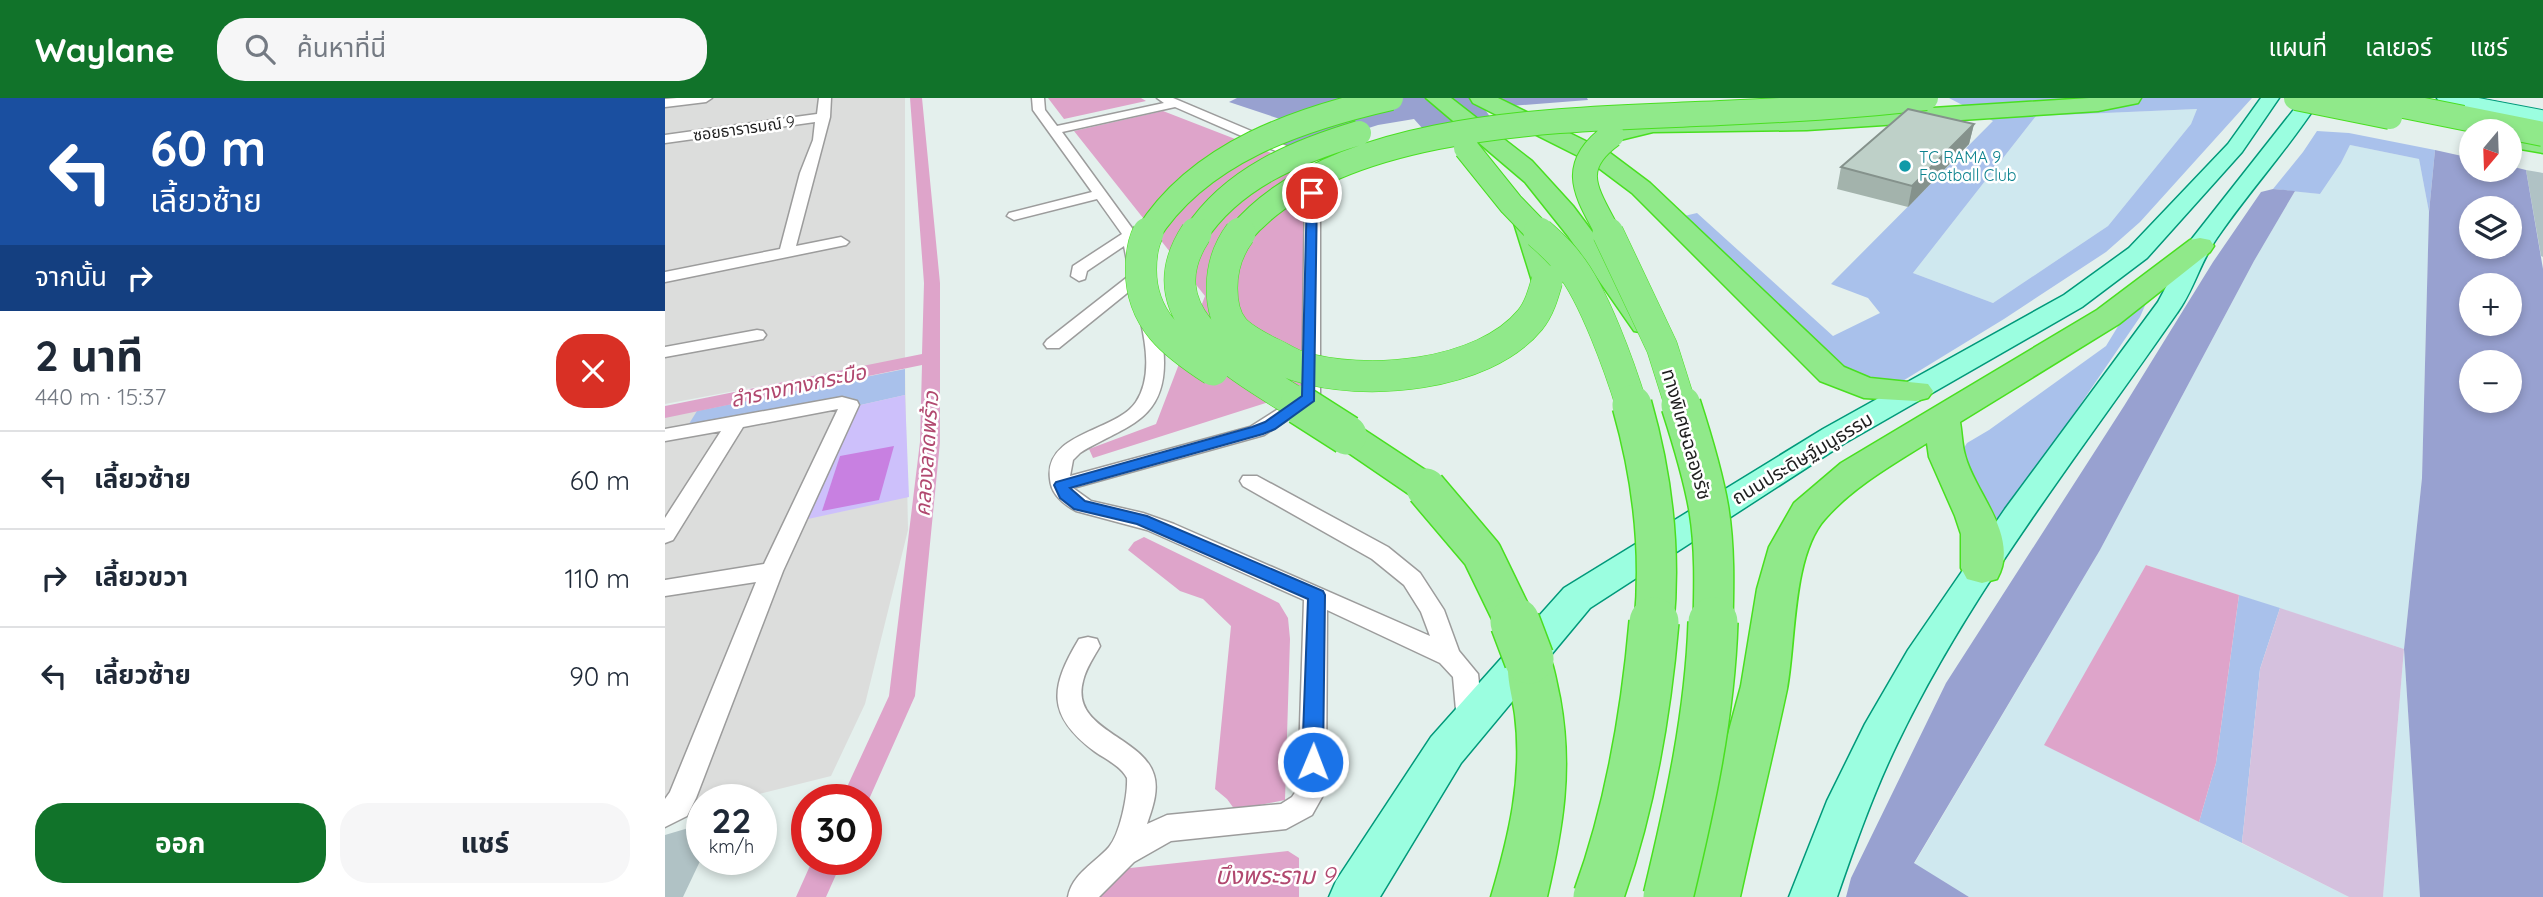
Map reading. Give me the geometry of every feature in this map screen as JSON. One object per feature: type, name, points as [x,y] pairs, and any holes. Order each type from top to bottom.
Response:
[{"type":"highway","points":[[1347,436],[1243,390],[1174,341],[1155,323],[1141,287],[1141,262],[1145,238],[1156,219],[1169,202],[1213,167],[1270,136],[1325,115],[1391,98]]},
{"type":"highway","points":[[1408,98],[1466,148],[1526,220],[1569,264],[1608,340],[1644,451],[1653,505],[1657,568],[1654,648],[1639,746],[1598,897]]},
{"type":"highway","name":"ทางพิเศษฉลองรัช","points":[[1437,98],[1504,149],[1533,176],[1588,242],[1662,347],[1694,446],[1709,510],[1714,576],[1711,676],[1690,806],[1668,897]]},
{"type":"highway","points":[[1481,98],[1601,158],[1641,188],[1832,374],[1864,388],[1916,390]]},
{"type":"highway","points":[[1519,897],[1535,831],[1543,769],[1540,711],[1529,659],[1487,562],[1457,522],[1426,488],[1220,353],[1200,333],[1188,315],[1181,291],[1179,270],[1187,247],[1216,206],[1243,184],[1308,149],[1363,132],[1475,112],[1644,98]]},
{"type":"highway","points":[[1662,347],[1632,279],[1587,192],[1585,168],[1595,147],[1612,135],[1653,125],[1807,123],[1926,98]]},
{"type":"highway","points":[[1878,110],[1987,98]]},
{"type":"highway","points":[[1878,110],[1968,106],[2009,98]]},
{"type":"highway","points":[[1526,220],[1547,281],[1542,301],[1528,323],[1504,343],[1442,369],[1403,374],[1346,374],[1298,366],[1244,340],[1226,312],[1220,288],[1234,242],[1276,200],[1309,179],[1370,153],[1420,141],[1495,129],[1610,119],[1878,110],[2043,109],[2130,98]]},
{"type":"highway","points":[[2276,98],[2459,131]]},
{"type":"highway","points":[[2329,98],[2459,121]]},
{"type":"highway","points":[[2364,98],[2543,123]]},
{"type":"highway","points":[[2466,98],[2543,123]]},
{"type":"highway","points":[[2522,135],[2543,144]]},
{"type":"highway","points":[[1712,897],[1764,686],[1778,589],[1789,547],[1808,512],[1854,472],[2108,317],[2200,246]]},
{"type":"highway","points":[[1942,417],[1947,457],[1975,516],[1980,534],[1982,568]]},
{"type":"main road","name":"ถนนประดิษฐ์มนูธรรม","points":[[1353,897],[1446,750],[1577,598],[1834,436],[2073,302],[2139,253],[2235,148],[2276,98]]},
{"type":"main road","points":[[1813,897],[1864,764],[1921,658],[1982,568],[2172,303],[2200,246],[2284,142],[2312,98]]},
{"type":"main road","points":[[2378,98],[2466,119]]},
{"type":"main road","points":[[2402,98],[2543,123]]},
{"type":"main road","points":[[2425,98],[2543,123]]},
{"type":"main road","points":[[2446,98],[2488,119]]},
{"type":"main road","points":[[2479,98],[2543,123]]},
{"type":"main road","points":[[2522,127],[2543,123]]},
{"type":"main road","points":[[2185,202],[2215,207],[2226,212]]},
{"type":"street","points":[[665,103],[706,98]]},
{"type":"street","points":[[787,253],[824,117],[825,98]]},
{"type":"street","points":[[1038,98],[1039,110],[1130,235],[1136,278],[1155,342],[1156,369],[1148,397],[1134,416],[1079,444],[1064,457],[1059,480],[1066,495],[1080,505],[1142,520],[1317,595],[1449,656]]},
{"type":"street","points":[[1054,130],[1168,101],[1315,163],[1312,193],[1311,396],[1270,425],[1257,430],[1061,485]]},
{"type":"street","name":"ซอยธารารมณ์ 9","points":[[668,142],[824,117]]},
{"type":"street","points":[[1014,216],[1100,194]]},
{"type":"street","points":[[1079,276],[1079,269],[1087,262],[1130,235]]},
{"type":"street","points":[[665,277],[841,242]]},
{"type":"street","points":[[1053,344],[1136,278]]},
{"type":"street","points":[[665,352],[757,335]]},
{"type":"street","points":[[665,435],[842,403],[850,405],[772,570],[682,798],[677,807],[665,814]]},
{"type":"street","points":[[665,535],[736,422]]},
{"type":"street","points":[[1250,481],[1380,552],[1412,579],[1431,610],[1449,656],[1465,674],[1470,721]]},
{"type":"street","points":[[665,587],[772,570]]},
{"type":"street","points":[[1083,897],[1084,891],[1124,852],[1167,828],[1286,816],[1302,806],[1312,790],[1317,595]]},
{"type":"street","points":[[1089,646],[1071,671],[1067,695],[1073,713],[1099,740],[1135,765],[1142,778],[1124,852]]},
{"type":"shaded area","points":[[665,98],[905,98],[905,359],[665,404]]},
{"type":"shaded area","points":[[1237,98],[1588,100],[1484,108],[1501,133],[1439,147],[1414,119],[1378,125],[1297,151],[1258,136],[1292,123],[1229,102]]},
{"type":"shaded area","points":[[1949,98],[2252,98],[2140,222],[2106,252],[1901,382],[1856,379],[1680,217],[1697,213],[1833,336],[1880,313],[1868,298],[1831,284],[1993,121]],"holes":[[[2197,109],[2191,124],[2108,226],[1993,303],[1913,273],[2036,116]]]},
{"type":"shaded area","points":[[2197,109],[2191,124],[2108,226],[1993,303],[1913,273],[2036,116]]},
{"type":"shaded area","points":[[2317,131],[2349,133],[2435,150],[2429,212],[2419,159],[2350,145],[2320,194],[2273,189]]},
{"type":"shaded area","points":[[2350,145],[2419,159],[2429,212],[2422,478],[2404,649],[2146,565],[2045,745],[2349,897],[1969,897],[1914,864],[2100,550],[2254,261],[2295,191],[2320,194]]},
{"type":"shaded area","points":[[2435,150],[2459,155],[2459,182],[2522,182],[2522,169],[2526,170],[2543,269],[2543,897],[2420,897],[2404,649],[2422,478],[2429,212]]},
{"type":"shaded area","points":[[2526,170],[2543,173],[2543,257],[2541,256]]},
{"type":"shaded area","points":[[2273,189],[2295,191],[2254,261],[2100,550],[1914,863],[1969,897],[1846,897],[1851,878],[1946,683],[2213,262],[2261,192]]},
{"type":"shaded area","points":[[2147,301],[2140,317],[1996,528],[1957,459],[1967,443],[2106,346],[2120,323]]},
{"type":"shaded area","points":[[905,369],[908,530],[865,704],[831,776],[777,790],[777,784],[686,784],[686,812],[665,818],[665,417]]},
{"type":"shaded area","points":[[905,369],[905,395],[856,406],[853,398],[835,397],[687,427],[697,411]]},
{"type":"shaded area","points":[[905,395],[909,497],[808,519],[856,406]]},
{"type":"shaded area","points":[[894,446],[879,500],[822,511],[840,456]]},
{"type":"shaded area","points":[[2239,595],[2280,608],[2260,669],[2242,843],[2199,822],[2216,763]]},
{"type":"shaded area","points":[[2280,608],[2404,649],[2383,897],[2349,897],[2242,843],[2260,669]]},
{"type":"shaded area","points":[[2404,649],[2420,897],[2383,897]]},
{"type":"shaded area","points":[[686,829],[686,875],[693,875],[683,897],[665,897],[665,835]]},
{"type":"water","points":[[1048,98],[1141,98],[1146,101],[1064,119]]},
{"type":"water","points":[[1163,111],[1300,164],[1303,205],[1303,391],[1093,458],[1089,449],[1156,424],[1205,296],[1074,131]]},
{"type":"water","name":"บึงพระราม 9","points":[[1144,537],[1279,603],[1288,618],[1290,639],[1285,800],[1235,810],[1215,789],[1231,626],[1203,599],[1180,591],[1128,550],[1134,542]]},
{"type":"water","points":[[2146,565],[2239,595],[2216,763],[2199,822],[2044,745]]},
{"type":"water","name":"บึงพระราม 9","points":[[1288,851],[1299,858],[1299,897],[1095,897],[1121,869]]},
{"type":"building","points":[[1908,109],[1974,124],[1912,186],[1841,167]]},
{"type":"waterway","name":"คลองลาดพร้าว","points":[[862,784],[902,696],[930,442],[932,283],[916,98]]},
{"type":"waterway","name":"ลำรางทางกระบือ","points":[[665,412],[931,358]]},
{"type":"waterway","name":"คลองลาดพร้าว","points":[[811,897],[821,875]]},
{"type":"place","name":"TC RAMA 9 Football Club","points":[[1905,166]]},
{"type":"route","points":[[1312,193],[1311,396],[1270,425],[1257,430],[1061,485],[1066,495],[1080,505],[1142,520],[1317,595],[1313,762]]}]
